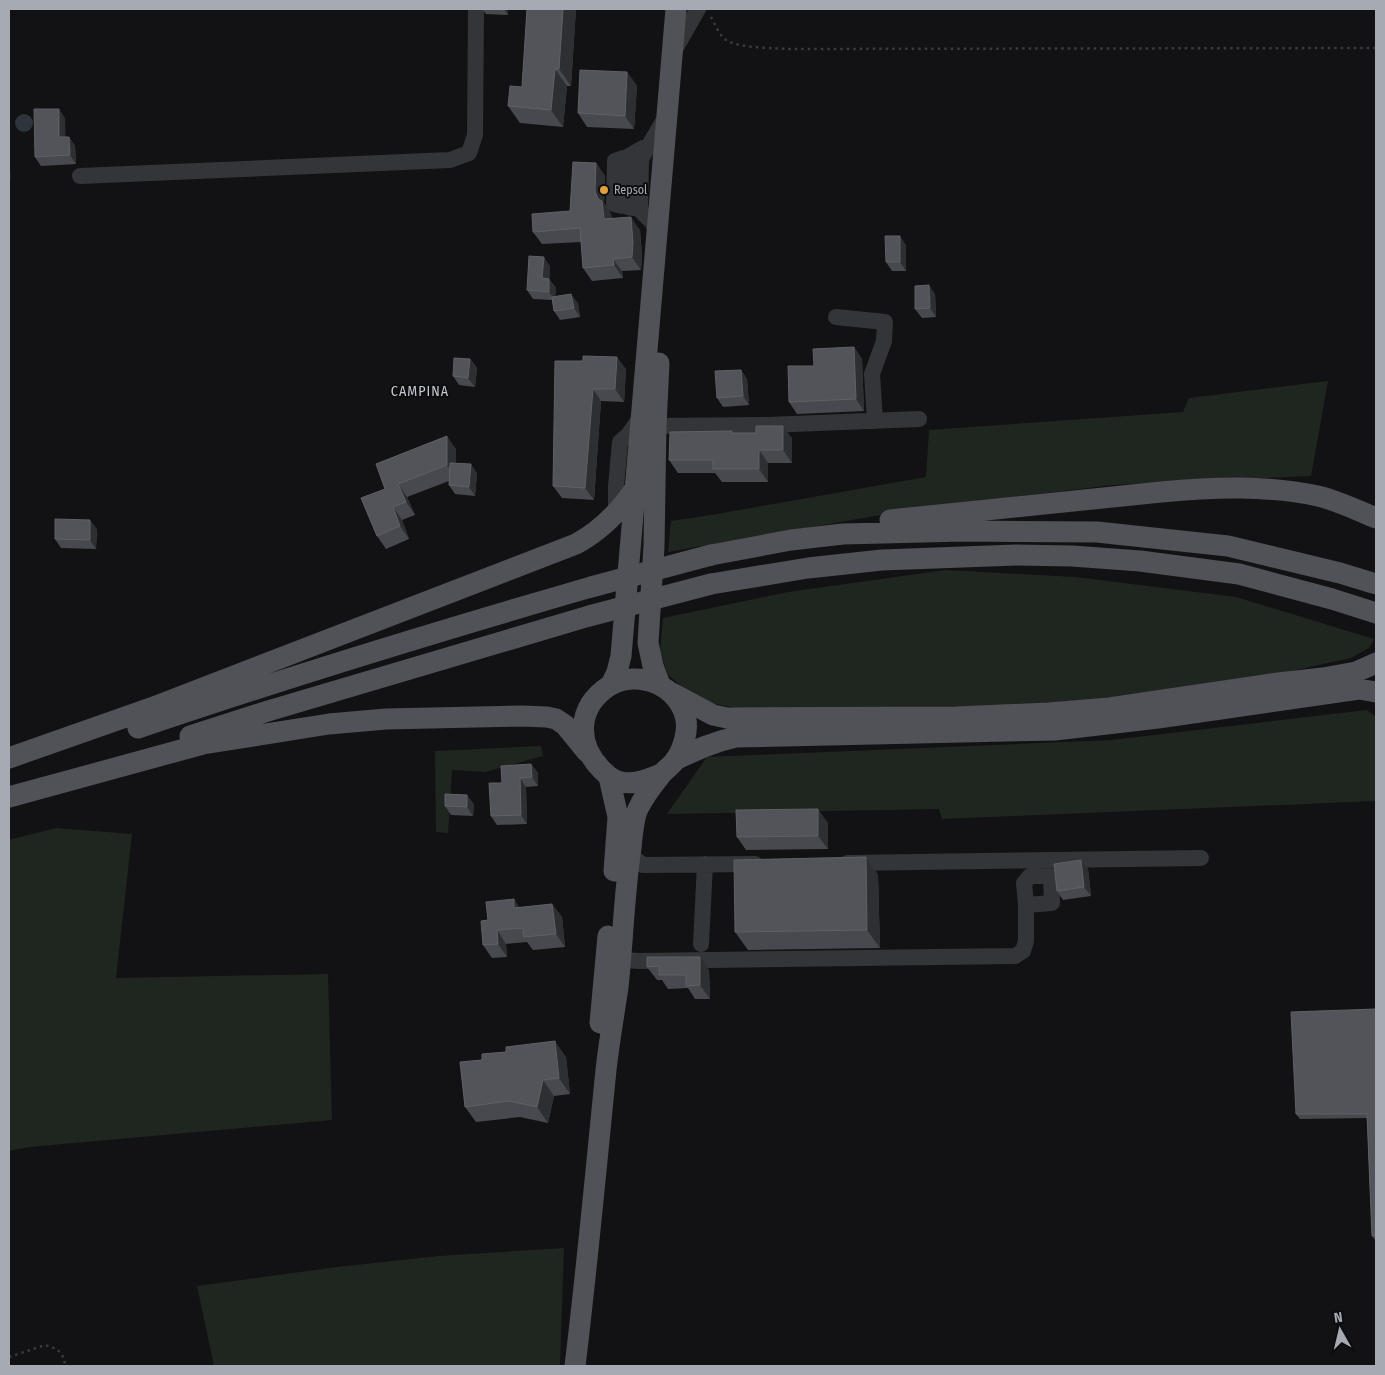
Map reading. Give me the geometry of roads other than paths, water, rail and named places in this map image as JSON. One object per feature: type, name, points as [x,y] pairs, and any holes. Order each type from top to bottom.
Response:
[{"type":"main road","points":[[611,685],[621,656],[636,487],[648,422],[676,9]]},
{"type":"main road","points":[[575,1366],[607,1067],[618,985],[630,849],[638,808],[681,750],[686,736],[686,720],[681,706],[666,689],[653,666],[648,643],[654,546],[648,422],[657,231],[670,83]]},
{"type":"main road","points":[[9,758],[151,708],[576,544],[592,535],[616,514],[636,487]]},
{"type":"main road","points":[[791,540],[835,528],[880,521],[1200,488],[1234,487],[1266,489],[1320,497],[1376,518]]},
{"type":"main road","points":[[9,768],[86,745],[231,696],[372,652],[591,587],[711,555],[791,540],[843,534],[885,532],[1097,532],[1228,546],[1340,573],[1376,584]]},
{"type":"main road","points":[[9,795],[268,711],[589,616],[711,584],[808,568],[882,560],[1016,555],[1072,556],[1140,561],[1239,574],[1376,613]]},
{"type":"main road","points":[[1376,663],[1356,672],[1323,678],[1109,708],[1050,713],[957,717],[726,718],[713,715],[650,681],[638,679],[626,680],[611,685],[597,696],[588,708],[583,723],[588,753],[603,771],[619,782],[631,783],[642,781],[707,744],[736,737],[1055,730],[1158,718],[1359,689],[1376,692]]},
{"type":"main road","points":[[9,795],[203,744],[329,724],[386,719],[522,716],[556,719],[572,733],[603,771],[618,818],[596,1068],[591,1217]]},
{"type":"street","points":[[80,176],[450,160],[469,153],[475,135],[476,9]]},
{"type":"street","points":[[672,55],[704,12]]},
{"type":"street","points":[[631,208],[637,150],[667,114]]},
{"type":"street","points":[[631,208],[641,159],[637,150]]},
{"type":"street","points":[[631,208],[651,221],[657,231]]},
{"type":"street","points":[[836,317],[884,322],[884,341],[872,374],[875,421]]},
{"type":"street","points":[[616,514],[620,442],[648,422],[768,425],[919,419]]},
{"type":"street","points":[[630,849],[635,859],[643,865],[774,864]]},
{"type":"street","points":[[834,863],[1201,858]]},
{"type":"street","points":[[701,944],[705,864]]},
{"type":"street","points":[[627,888],[642,872],[657,865]]},
{"type":"street","points":[[620,960],[1015,956],[1023,951],[1026,941],[1026,905]]},
{"type":"place","name":"Repsol","points":[[604,190]]},
{"type":"district","name":"CAMPINA","points":[[420,391]]}]
